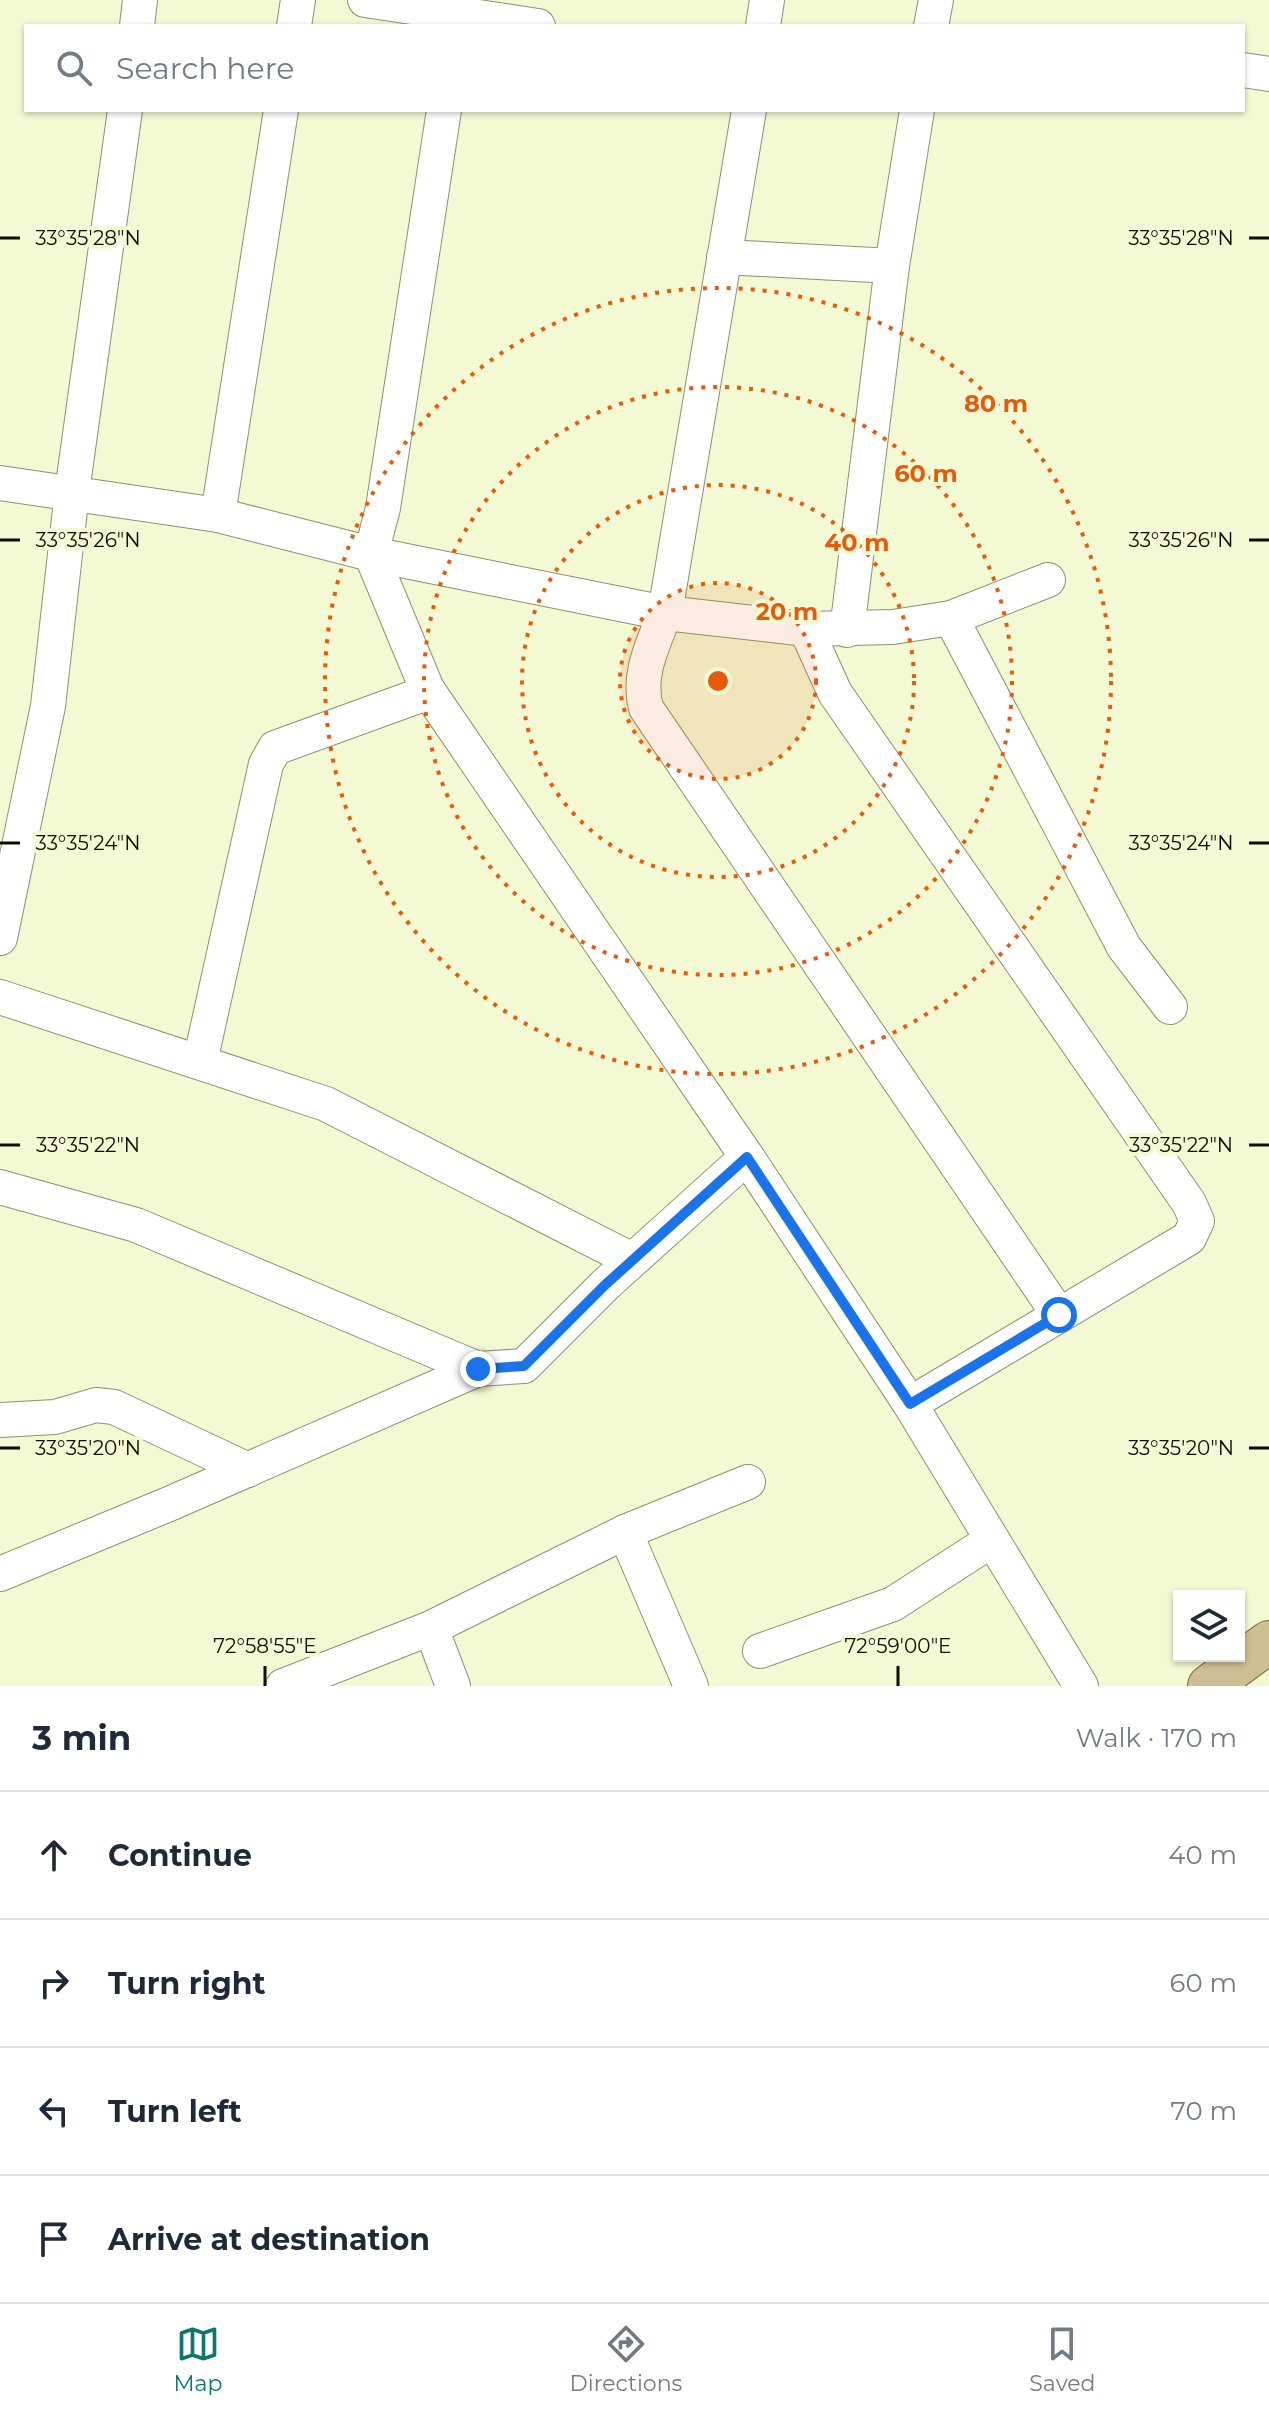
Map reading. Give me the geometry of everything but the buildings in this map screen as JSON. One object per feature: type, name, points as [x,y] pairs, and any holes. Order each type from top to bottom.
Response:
[{"type":"main road","points":[[1209,1686],[1269,1642]]},
{"type":"street","points":[[137,24],[140,0]]},
{"type":"street","points":[[294,24],[298,0]]},
{"type":"street","points":[[365,0],[526,24]]},
{"type":"street","points":[[763,24],[767,0]]},
{"type":"street","points":[[931,24],[936,0]]},
{"type":"street","points":[[1245,70],[1269,74]]},
{"type":"street","points":[[0,938],[48,706],[72,492],[125,112]]},
{"type":"street","points":[[218,515],[281,112]]},
{"type":"street","points":[[444,112],[383,508],[371,554],[429,692],[747,1157],[910,1404],[1081,1686]]},
{"type":"street","points":[[749,112],[665,613],[642,676],[646,708],[1059,1315]]},
{"type":"street","points":[[847,630],[892,266],[917,112]]},
{"type":"street","points":[[724,257],[892,266]]},
{"type":"street","points":[[0,483],[218,515],[371,554],[665,613],[806,629],[893,627],[951,618],[1048,580]]},
{"type":"street","points":[[951,618],[1124,947],[1170,1007]]},
{"type":"street","points":[[806,629],[835,693],[1180,1190],[1197,1221],[1189,1238],[910,1404]]},
{"type":"street","points":[[200,1062],[266,764],[275,748],[429,692]]},
{"type":"street","points":[[0,997],[326,1104],[632,1260]]},
{"type":"street","points":[[0,1574],[478,1369],[524,1366],[632,1260],[747,1157]]},
{"type":"street","points":[[0,1187],[136,1225],[478,1369]]},
{"type":"street","points":[[0,1420],[55,1417],[96,1405],[114,1407],[248,1470]]},
{"type":"street","points":[[283,1686],[431,1628],[625,1532],[748,1482]]},
{"type":"street","points":[[625,1532],[691,1686]]},
{"type":"street","points":[[760,1651],[893,1604],[992,1540]]},
{"type":"street","points":[[431,1628],[453,1686]]},
{"type":"route","points":[[478,1369],[524,1366],[605,1285],[747,1157],[910,1404],[1059,1315]]}]
